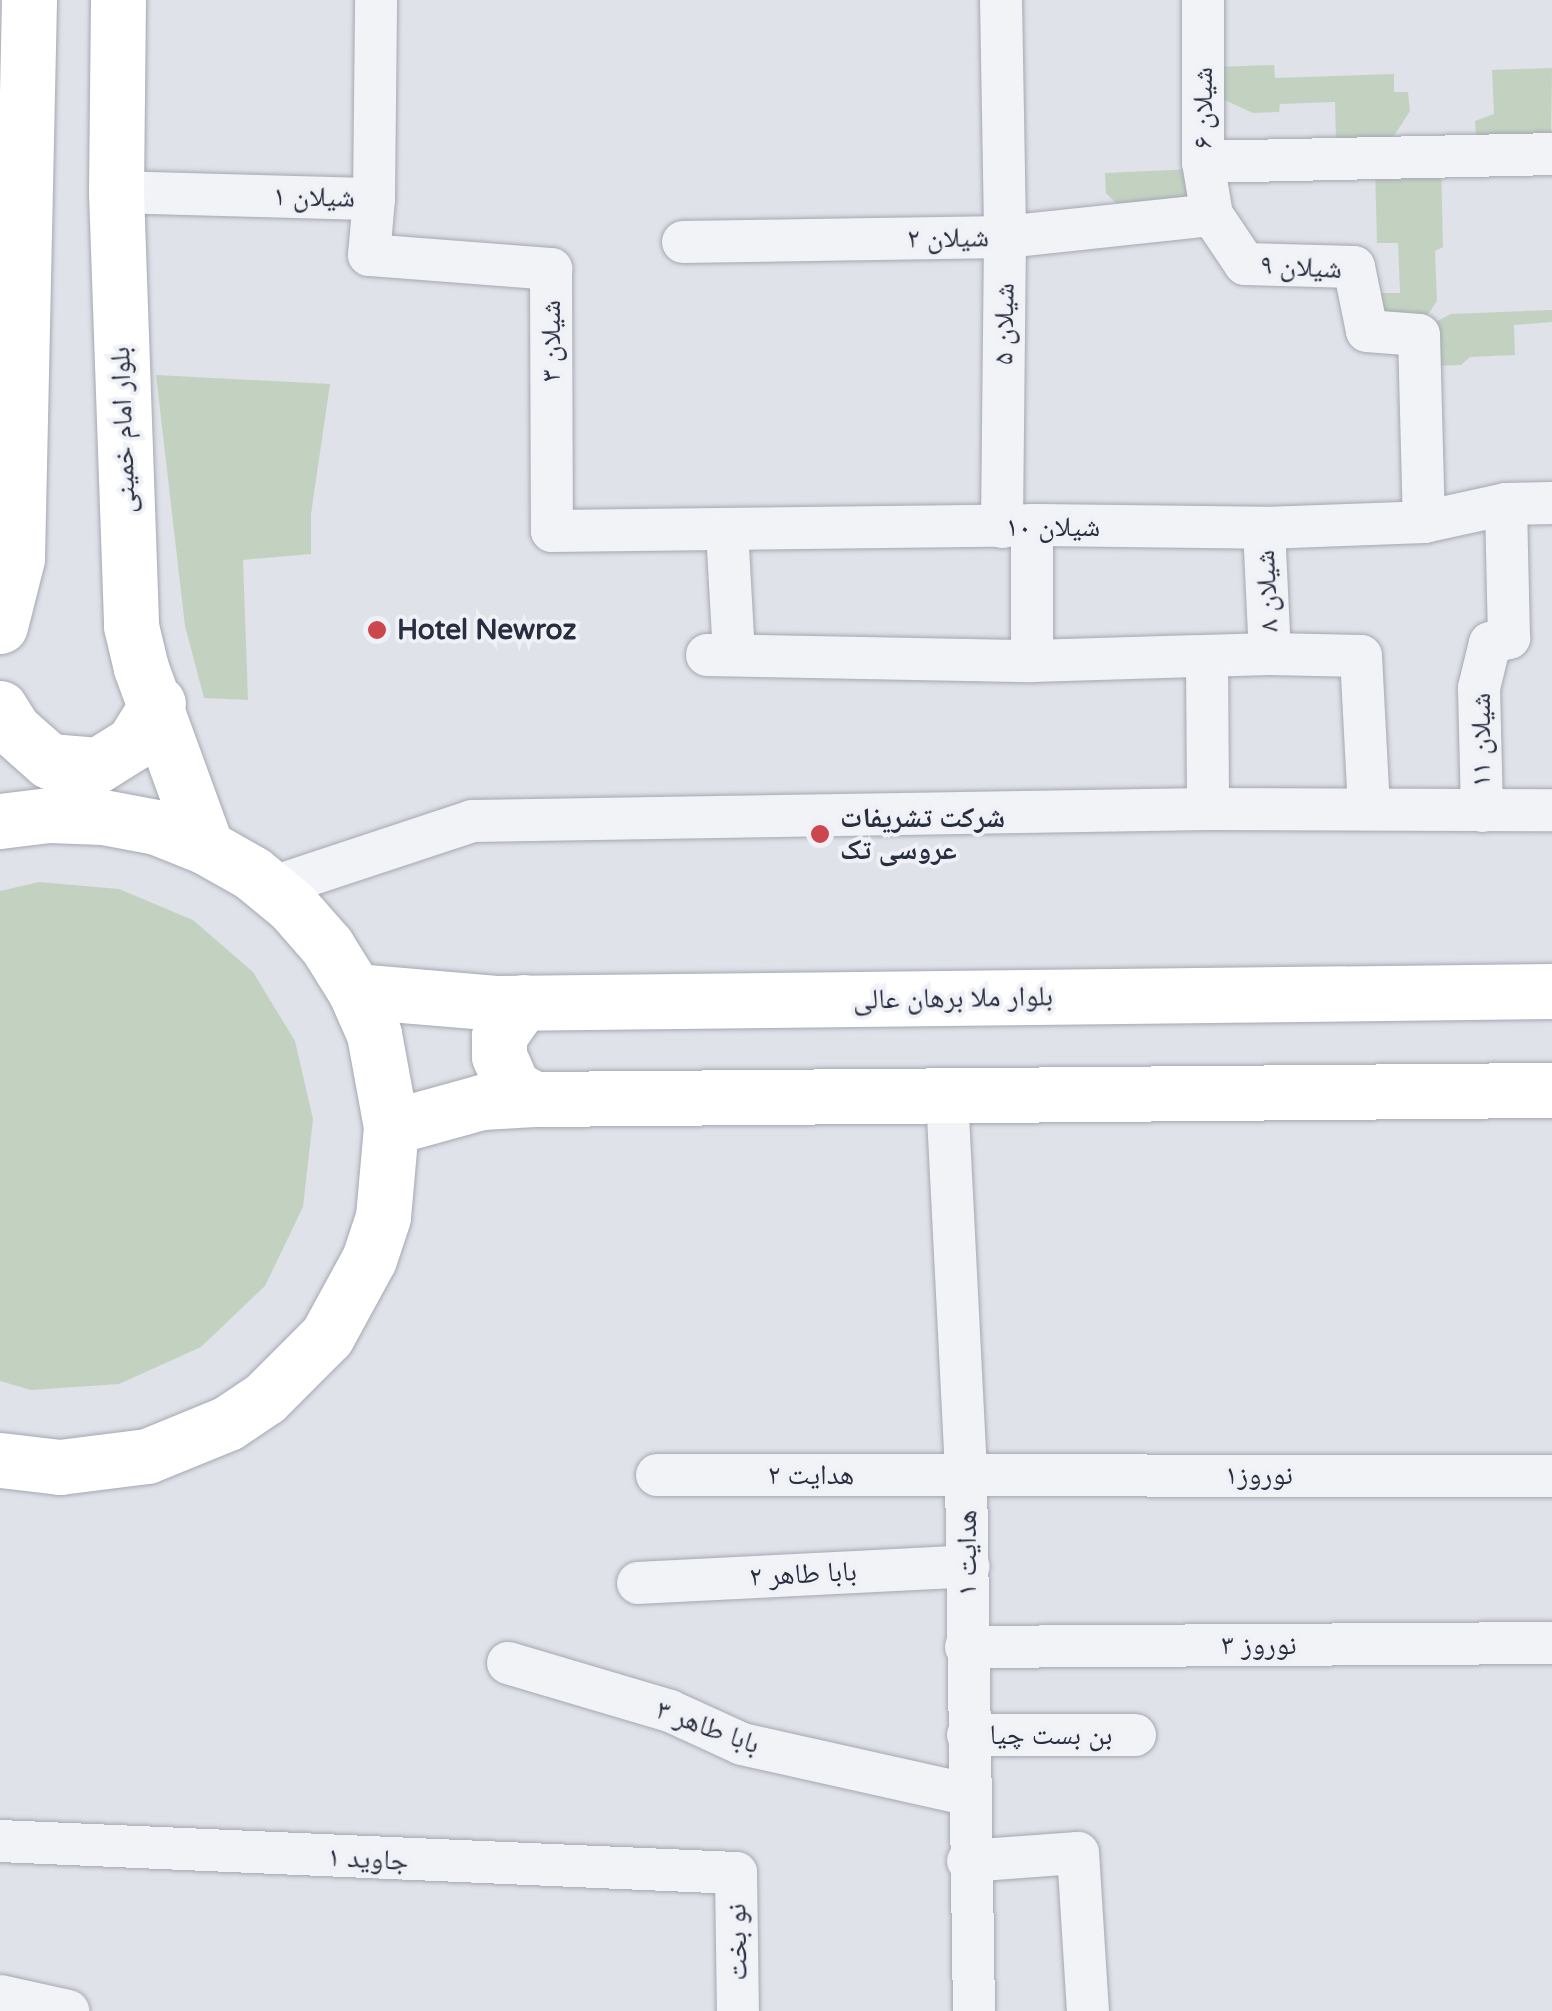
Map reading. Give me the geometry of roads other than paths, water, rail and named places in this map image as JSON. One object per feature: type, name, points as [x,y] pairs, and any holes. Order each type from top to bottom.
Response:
[{"type":"main road","name":"بلوار امام خمینی","points":[[118,0],[116,192],[132,626],[141,668],[158,704],[206,847]]},
{"type":"main road","points":[[0,626],[16,560],[19,18]]},
{"type":"main road","points":[[0,708],[14,730],[49,761],[98,765],[133,743],[158,704]]},
{"type":"main road","points":[[0,821],[49,815],[103,817],[156,827],[206,847],[270,888],[327,946],[355,991],[374,1034],[391,1127],[385,1203],[369,1260],[326,1336],[265,1398],[215,1430],[147,1456],[60,1467],[0,1460]]},
{"type":"main road","name":"بلوار ملا برهان عالی","points":[[355,991],[523,1002],[1552,991]]},
{"type":"main road","points":[[523,1002],[499,1036],[500,1056],[513,1087],[534,1099]]},
{"type":"main road","points":[[391,1127],[482,1102],[534,1099],[1552,1090]]},
{"type":"street","name":"شیلان ۱","points":[[116,192],[374,199],[376,0]]},
{"type":"street","name":"شیلان ۵","points":[[1001,0],[1005,238],[1017,526],[1032,660]]},
{"type":"street","name":"شیلان ۶","points":[[1203,0],[1203,162],[1212,214]]},
{"type":"street","points":[[1203,162],[1552,154]]},
{"type":"street","name":"شیلان ۳","points":[[374,199],[369,255],[551,269],[552,531]]},
{"type":"street","name":"شیلان ۲","points":[[683,242],[1005,238],[1212,214]]},
{"type":"street","name":"شیلان ۹","points":[[1212,214],[1245,264],[1354,266],[1367,331],[1419,335],[1424,522]]},
{"type":"street","name":"شیلان ۱۰","points":[[552,531],[1017,526],[1264,528],[1424,522],[1506,504],[1552,503]]},
{"type":"street","name":"شیلان ۱۱","points":[[1482,812],[1478,688],[1490,644],[1508,638],[1506,504]]},
{"type":"street","name":"شیلان ۸","points":[[1264,528],[1270,654]]},
{"type":"street","points":[[728,530],[721,654],[1032,660],[1270,654],[1361,656],[1369,808]]},
{"type":"street","points":[[1207,657],[1208,809]]},
{"type":"street","points":[[270,888],[472,821],[1208,809],[1552,810]]},
{"type":"street","name":"هدایت ۱","points":[[946,1096],[969,1566],[968,1862],[974,2011]]},
{"type":"street","name":"هدایت ۲","points":[[656,1475],[966,1474]]},
{"type":"street","name":"نوروز۱","points":[[966,1474],[1552,1476]]},
{"type":"street","name":"بابا طاهر ۲","points":[[638,1583],[969,1566]]},
{"type":"street","name":"نوروز ۳","points":[[966,1647],[1552,1643]]},
{"type":"street","name":"بابا طاهر ۳","points":[[508,1663],[670,1712],[742,1744],[970,1795]]},
{"type":"street","name":"بن بست چیا","points":[[968,1735],[1135,1735]]},
{"type":"street","name":"جاوید ۱","points":[[0,1841],[736,1873]]},
{"type":"street","points":[[968,1862],[1078,1853],[1088,2011]]},
{"type":"street","name":"نو بخت","points":[[736,1873],[738,2011]]},
{"type":"street","points":[[0,1996],[68,2011]]},
{"type":"place","name":"Hotel Newroz","points":[[377,630]]},
{"type":"place","name":"شرکت تشریفات عروسی تک","points":[[820,834]]}]
